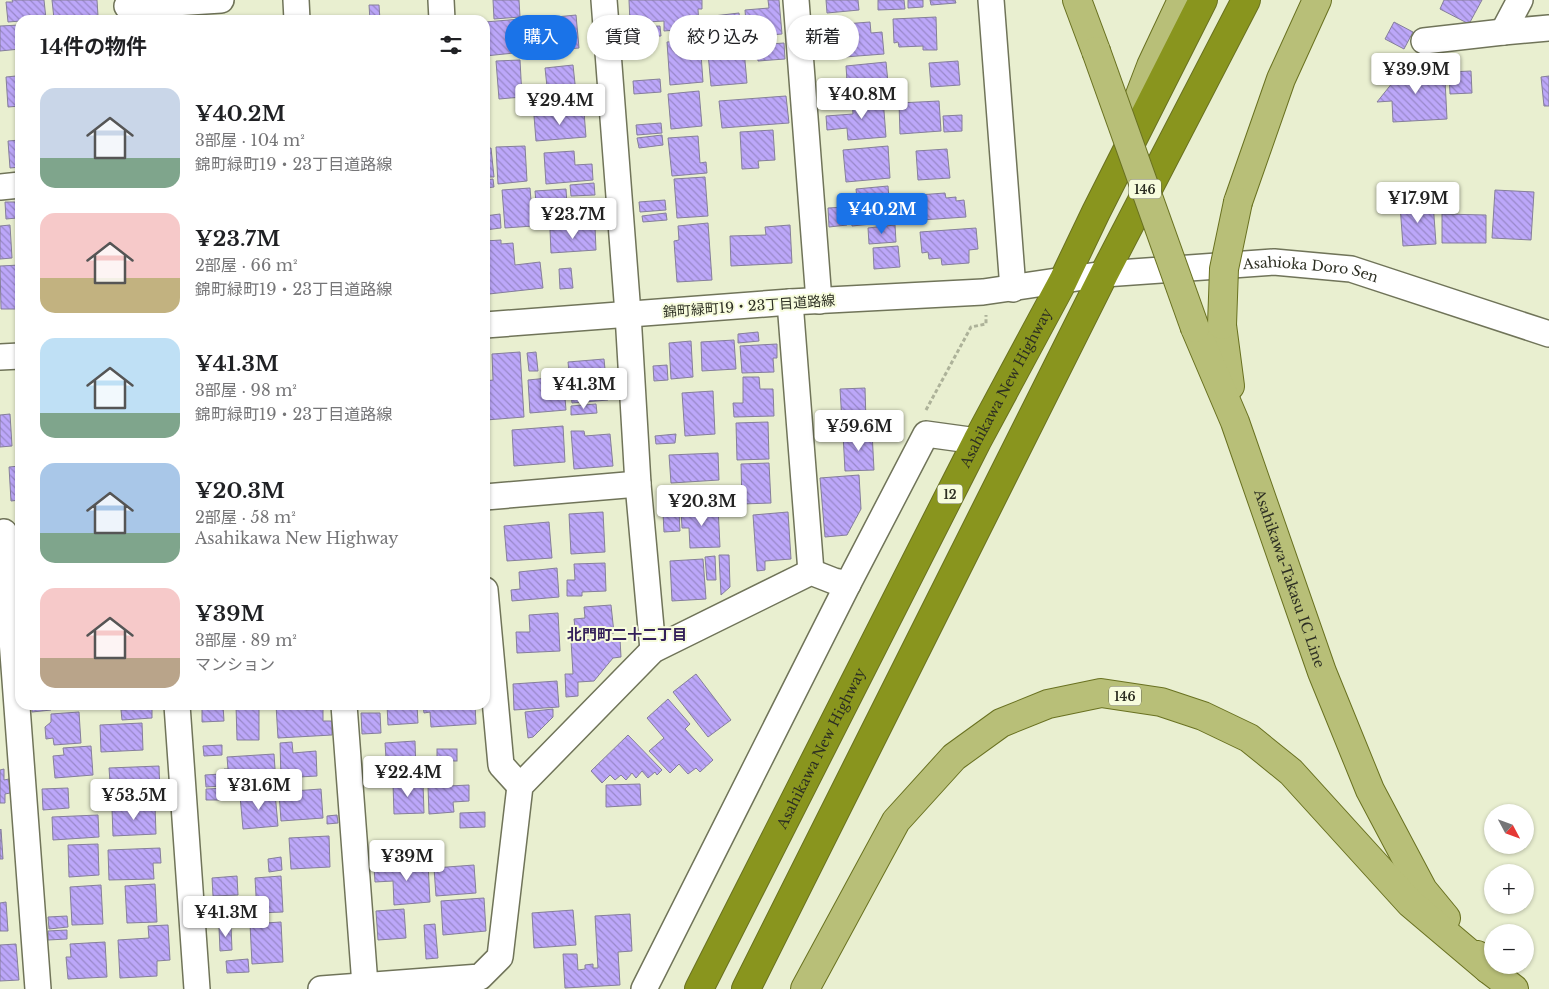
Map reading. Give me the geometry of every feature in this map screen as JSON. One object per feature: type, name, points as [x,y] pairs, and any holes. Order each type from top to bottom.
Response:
[{"type":"highway","name":"Asahikawa New Highway","points":[[699,989],[977,441],[1062,281],[1203,0]]},
{"type":"highway","points":[[746,989],[1104,274],[1246,0]]},
{"type":"main road","name":"Asahikawa-Takasu IC Line","points":[[1077,0],[1195,328],[1234,422],[1322,672],[1370,790],[1423,890],[1484,964]]},
{"type":"main road","name":"146","points":[[1096,212],[1151,66],[1182,0]]},
{"type":"main road","name":"146","points":[[1234,422],[1222,325],[1224,269],[1238,202],[1281,79],[1318,0]]},
{"type":"main road","name":"146","points":[[804,989],[896,821],[954,757],[1001,723],[1048,704],[1101,693],[1161,702],[1203,716],[1250,738],[1291,772],[1410,903],[1484,966]]},
{"type":"main road","name":"Asahikawa-Takasu IC Line","points":[[1494,974],[1514,989]]},
{"type":"street","points":[[127,9],[221,0]]},
{"type":"street","points":[[296,0],[297,15]]},
{"type":"street","points":[[441,0],[442,15]]},
{"type":"street","points":[[604,0],[628,314],[638,484],[652,650]]},
{"type":"street","points":[[796,0],[819,301]]},
{"type":"street","points":[[991,0],[1013,289]]},
{"type":"street","points":[[1503,32],[1520,0]]},
{"type":"street","points":[[1424,41],[1549,28]]},
{"type":"street","points":[[0,187],[15,186]]},
{"type":"street","name":"Asahioka Doro Sen","points":[[1062,281],[1104,274],[1274,262],[1351,269],[1549,334]]},
{"type":"street","name":"錦町緑町19・23丁目道路線","points":[[490,325],[790,302],[983,292],[1062,281]]},
{"type":"street","points":[[790,302],[811,572]]},
{"type":"street","points":[[0,357],[15,356]]},
{"type":"street","points":[[644,989],[848,584],[926,434],[977,441]]},
{"type":"street","points":[[490,496],[638,484]]},
{"type":"street","points":[[8,532],[15,639]]},
{"type":"street","points":[[321,989],[480,976],[500,957],[520,786],[652,650],[811,572],[848,584]]},
{"type":"street","points":[[490,645],[501,766],[520,786]]},
{"type":"street","points":[[20,710],[38,989]]},
{"type":"street","points":[[177,710],[196,989]]},
{"type":"street","points":[[344,710],[365,985]]},
{"type":"building","points":[[12,0],[44,0],[46,15],[15,15],[15,21],[8,22],[6,2],[13,2]]},
{"type":"building","points":[[52,0],[97,0],[98,15],[54,15]]},
{"type":"building","points":[[493,0],[519,0],[520,15],[505,15],[505,18],[494,19]]},
{"type":"building","points":[[629,0],[702,0],[702,9],[698,9],[698,15],[669,15],[669,31],[664,31],[664,21],[659,21],[659,15],[630,15]]},
{"type":"building","points":[[768,0],[779,0],[782,34],[777,34],[777,15],[745,15],[745,10],[769,8]]},
{"type":"building","points":[[826,0],[858,0],[859,10],[827,13]]},
{"type":"building","points":[[878,0],[904,0],[905,9],[878,10]]},
{"type":"building","points":[[908,0],[923,0],[923,7],[908,8]]},
{"type":"building","points":[[930,0],[955,0],[956,3],[931,5]]},
{"type":"building","points":[[1444,0],[1482,0],[1469,24],[1440,9]]},
{"type":"building","points":[[369,5],[379,5],[380,15],[370,15]]},
{"type":"building","points":[[739,13],[739,15],[722,15]]},
{"type":"building","points":[[936,17],[937,50],[923,50],[923,46],[899,47],[898,42],[894,43],[893,19]]},
{"type":"building","points":[[505,20],[505,54],[490,55],[490,22]]},
{"type":"building","points":[[870,22],[871,33],[882,32],[884,54],[859,56],[859,23]]},
{"type":"building","points":[[1394,22],[1413,32],[1404,49],[1385,39]]},
{"type":"building","points":[[15,25],[15,50],[0,51],[0,26]]},
{"type":"building","points":[[577,26],[579,48],[577,48]]},
{"type":"building","points":[[667,42],[669,42],[669,60],[701,60],[703,82],[670,85]]},
{"type":"building","points":[[784,43],[785,59],[777,60],[777,44]]},
{"type":"building","points":[[520,60],[522,97],[499,99],[496,61]]},
{"type":"building","points":[[709,60],[745,60],[747,83],[711,86]]},
{"type":"building","points":[[958,61],[960,85],[931,87],[929,63]]},
{"type":"building","points":[[886,62],[889,93],[848,96],[846,66]]},
{"type":"building","points":[[573,65],[576,93],[548,96],[545,68]]},
{"type":"building","points":[[1427,65],[1428,81],[1445,80],[1447,119],[1393,122],[1392,101],[1377,102],[1393,82],[1393,67]]},
{"type":"building","points":[[1471,71],[1472,93],[1450,94],[1449,72]]},
{"type":"building","points":[[15,76],[15,106],[8,107],[6,77]]},
{"type":"building","points":[[1549,76],[1549,106],[1544,106],[1541,77]]},
{"type":"building","points":[[660,79],[661,92],[634,94],[633,81]]},
{"type":"building","points":[[839,88],[840,97],[820,99],[820,90]]},
{"type":"building","points":[[699,91],[702,126],[671,129],[668,94]]},
{"type":"building","points":[[786,96],[789,123],[722,128],[719,101]]},
{"type":"building","points":[[883,98],[886,137],[848,140],[847,128],[827,130],[826,116],[853,114],[852,100]]},
{"type":"building","points":[[939,101],[941,131],[900,134],[899,103]]},
{"type":"building","points":[[584,112],[586,137],[536,141],[534,116]]},
{"type":"building","points":[[962,115],[962,131],[944,132],[943,116]]},
{"type":"building","points":[[661,123],[662,133],[637,135],[636,125]]},
{"type":"building","points":[[773,130],[775,160],[758,161],[759,168],[742,169],[740,132]]},
{"type":"building","points":[[662,135],[663,145],[639,148],[637,138]]},
{"type":"building","points":[[698,136],[700,163],[706,162],[707,173],[672,176],[668,138]]},
{"type":"building","points":[[15,140],[15,168],[10,168],[8,141]]},
{"type":"building","points":[[525,146],[527,181],[498,184],[496,147]]},
{"type":"building","points":[[888,146],[890,178],[846,182],[843,150]]},
{"type":"building","points":[[491,148],[494,177],[490,177]]},
{"type":"building","points":[[947,149],[950,178],[918,180],[916,151]]},
{"type":"building","points":[[574,151],[575,165],[592,164],[593,180],[546,184],[544,153]]},
{"type":"building","points":[[705,177],[708,216],[677,218],[674,179]]},
{"type":"building","points":[[490,179],[493,179],[494,187],[490,187]]},
{"type":"building","points":[[594,183],[595,195],[571,196],[570,185]]},
{"type":"building","points":[[888,186],[891,222],[852,226],[849,199],[857,198],[856,189]]},
{"type":"building","points":[[530,188],[533,226],[505,228],[502,190]]},
{"type":"building","points":[[566,189],[568,222],[538,225],[535,191]]},
{"type":"building","points":[[1495,190],[1534,192],[1531,240],[1492,238]]},
{"type":"building","points":[[945,193],[946,198],[956,197],[956,201],[964,200],[966,217],[906,221],[904,196]]},
{"type":"building","points":[[665,200],[666,210],[640,212],[639,202]]},
{"type":"building","points":[[5,202],[15,202],[15,218],[6,219]]},
{"type":"building","points":[[1433,202],[1436,244],[1403,246],[1400,205]]},
{"type":"building","points":[[846,207],[847,225],[829,227],[828,208]]},
{"type":"building","points":[[666,213],[667,220],[643,222],[642,216]]},
{"type":"building","points":[[500,214],[501,228],[490,229],[490,215]]},
{"type":"building","points":[[1442,214],[1486,215],[1486,243],[1442,243]]},
{"type":"building","points":[[708,223],[712,280],[677,282],[674,241],[679,240],[678,226]]},
{"type":"building","points":[[10,225],[12,258],[0,259],[0,226]]},
{"type":"building","points":[[790,225],[792,263],[731,266],[730,236],[766,235],[765,227]]},
{"type":"building","points":[[895,225],[896,242],[869,244],[868,228]]},
{"type":"building","points":[[595,227],[596,250],[551,253],[550,230]]},
{"type":"building","points":[[976,228],[978,249],[969,250],[969,263],[942,265],[941,258],[929,259],[928,252],[922,253],[920,232]]},
{"type":"building","points":[[501,240],[501,244],[513,243],[515,265],[540,262],[543,288],[490,294],[490,241]]},
{"type":"building","points":[[898,246],[900,267],[874,269],[873,248]]},
{"type":"building","points":[[15,265],[15,309],[1,309],[0,266]]},
{"type":"building","points":[[571,268],[573,288],[560,289],[559,269]]},
{"type":"building","points":[[758,332],[759,341],[738,343],[738,334]]},
{"type":"building","points":[[734,340],[736,369],[702,371],[701,342]]},
{"type":"building","points":[[691,341],[693,377],[671,379],[669,343]]},
{"type":"building","points":[[777,344],[777,358],[773,358],[774,372],[742,373],[740,346]]},
{"type":"building","points":[[520,352],[524,417],[490,420],[490,380],[493,380],[492,354]]},
{"type":"building","points":[[536,352],[538,371],[529,371],[527,353]]},
{"type":"building","points":[[604,359],[608,400],[572,403],[568,362]]},
{"type":"building","points":[[667,365],[668,380],[654,381],[653,366]]},
{"type":"building","points":[[563,373],[566,410],[530,413],[528,380],[548,378],[548,374]]},
{"type":"building","points":[[743,377],[759,377],[760,389],[773,389],[774,416],[734,417],[733,403],[743,403]]},
{"type":"building","points":[[865,388],[866,421],[842,422],[840,389]]},
{"type":"building","points":[[713,391],[715,434],[685,436],[682,393]]},
{"type":"building","points":[[596,404],[597,413],[571,415],[571,406]]},
{"type":"building","points":[[10,414],[12,446],[0,447],[0,415]]},
{"type":"building","points":[[768,422],[769,459],[737,460],[736,423]]},
{"type":"building","points":[[563,426],[565,462],[514,466],[512,430]]},
{"type":"building","points":[[571,431],[584,431],[585,436],[610,434],[613,466],[574,469]]},
{"type":"building","points":[[872,432],[874,470],[845,471],[843,434]]},
{"type":"building","points":[[676,434],[675,443],[656,444],[655,436]]},
{"type":"building","points":[[718,453],[719,480],[671,483],[669,455]]},
{"type":"building","points":[[769,463],[771,503],[742,504],[741,464]]},
{"type":"building","points":[[15,466],[15,501],[11,501],[9,467]]},
{"type":"building","points":[[859,475],[861,509],[847,535],[825,537],[820,478]]},
{"type":"building","points":[[718,507],[720,547],[690,548],[689,528],[682,528],[681,509]]},
{"type":"building","points":[[603,512],[605,552],[571,554],[569,514]]},
{"type":"building","points":[[679,512],[680,531],[664,532],[663,513]]},
{"type":"building","points":[[788,512],[791,559],[765,561],[765,570],[757,571],[753,515]]},
{"type":"building","points":[[549,522],[552,558],[507,561],[504,526]]},
{"type":"building","points":[[719,555],[729,555],[730,587],[721,595]]},
{"type":"building","points":[[715,556],[716,580],[707,580],[705,557]]},
{"type":"building","points":[[703,559],[706,599],[672,601],[670,561]]},
{"type":"building","points":[[605,563],[606,591],[582,592],[582,596],[567,596],[567,580],[575,580],[574,564]]},
{"type":"building","points":[[557,568],[559,597],[512,601],[511,590],[520,589],[519,572]]},
{"type":"building","points":[[611,605],[614,633],[576,636],[574,619],[585,618],[584,607]]},
{"type":"building","points":[[558,613],[560,651],[517,653],[516,632],[530,632],[529,615]]},
{"type":"building","points":[[620,639],[621,657],[613,658],[594,681],[578,682],[578,696],[566,697],[565,674],[573,674],[571,640]]},
{"type":"building","points":[[696,674],[731,720],[708,737],[673,692]]},
{"type":"building","points":[[557,681],[559,707],[514,710],[513,684]]},
{"type":"building","points":[[668,699],[690,724],[685,729],[713,760],[700,772],[696,768],[688,774],[679,764],[670,773],[649,751],[664,738],[647,718]]},
{"type":"building","points":[[553,709],[553,717],[533,737],[528,738],[525,712]]},
{"type":"building","points":[[32,710],[51,710],[32,712]]},
{"type":"building","points":[[121,710],[152,710],[152,718],[122,720]]},
{"type":"building","points":[[202,710],[223,710],[224,721],[202,722]]},
{"type":"building","points":[[236,710],[259,710],[259,740],[237,740]]},
{"type":"building","points":[[276,710],[323,710],[323,721],[332,721],[332,735],[278,738]]},
{"type":"building","points":[[387,710],[417,710],[418,723],[388,725]]},
{"type":"building","points":[[424,710],[475,710],[476,724],[431,727],[430,712],[424,713]]},
{"type":"building","points":[[79,712],[81,743],[54,745],[53,738],[46,739],[45,727],[51,722],[51,714]]},
{"type":"building","points":[[361,713],[380,713],[381,733],[362,734]]},
{"type":"building","points":[[142,723],[143,750],[101,752],[100,725]]},
{"type":"building","points":[[628,735],[662,770],[657,775],[655,772],[648,778],[642,771],[636,778],[632,773],[626,780],[621,775],[615,780],[610,775],[602,783],[591,771]]},
{"type":"building","points":[[415,741],[416,772],[387,773],[385,743]]},
{"type":"building","points":[[292,742],[293,753],[316,751],[317,776],[281,778],[280,743]]},
{"type":"building","points":[[222,745],[222,755],[204,756],[203,746]]},
{"type":"building","points":[[91,746],[93,775],[55,778],[53,756],[64,755],[63,748]]},
{"type":"building","points":[[437,749],[457,749],[457,761],[437,761]]},
{"type":"building","points":[[274,754],[276,783],[225,785],[224,769],[228,769],[227,757]]},
{"type":"building","points":[[159,766],[160,794],[111,796],[109,768]]},
{"type":"building","points":[[4,769],[4,780],[9,779],[10,793],[5,794],[5,803],[0,803],[0,770]]},
{"type":"building","points":[[221,774],[222,786],[206,787],[205,775]]},
{"type":"building","points":[[423,783],[424,813],[394,814],[393,784]]},
{"type":"building","points":[[640,784],[641,805],[606,807],[606,785]]},
{"type":"building","points":[[469,785],[469,801],[453,802],[454,812],[429,814],[428,787]]},
{"type":"building","points":[[68,788],[69,808],[43,810],[42,789]]},
{"type":"building","points":[[227,788],[227,800],[206,800],[206,789]]},
{"type":"building","points":[[321,789],[323,818],[281,821],[279,792]]},
{"type":"building","points":[[275,793],[278,826],[243,829],[240,796]]},
{"type":"building","points":[[155,806],[156,834],[113,836],[112,809]]},
{"type":"building","points":[[485,812],[485,827],[460,828],[460,813]]},
{"type":"building","points":[[98,815],[99,837],[53,840],[52,817]]},
{"type":"building","points":[[337,815],[338,823],[327,824],[327,816]]},
{"type":"building","points":[[1,829],[3,859],[0,859]]},
{"type":"building","points":[[329,836],[330,867],[291,869],[289,838]]},
{"type":"building","points":[[98,844],[99,875],[69,877],[68,845]]},
{"type":"building","points":[[160,848],[161,863],[153,863],[154,879],[109,880],[108,850]]},
{"type":"building","points":[[281,857],[282,870],[269,872],[268,859]]},
{"type":"building","points":[[428,863],[430,902],[394,905],[393,881],[375,882],[374,867]]},
{"type":"building","points":[[474,865],[476,893],[436,896],[434,868]]},
{"type":"building","points":[[237,876],[238,895],[213,896],[212,878]]},
{"type":"building","points":[[281,876],[283,912],[257,913],[255,878]]},
{"type":"building","points":[[155,884],[157,922],[127,923],[125,886]]},
{"type":"building","points":[[101,885],[103,924],[72,925],[70,887]]},
{"type":"building","points":[[484,898],[486,931],[443,935],[441,901]]},
{"type":"building","points":[[6,902],[8,931],[0,931],[0,903]]},
{"type":"building","points":[[238,905],[238,918],[215,920],[214,907]]},
{"type":"building","points":[[404,909],[406,938],[378,940],[376,911]]},
{"type":"building","points":[[573,910],[576,945],[534,948],[532,913]]},
{"type":"building","points":[[630,914],[632,951],[618,952],[620,985],[565,988],[563,954],[577,954],[578,970],[585,969],[585,965],[593,964],[593,968],[598,968],[595,916]]},
{"type":"building","points":[[67,916],[68,927],[49,929],[48,917]]},
{"type":"building","points":[[281,922],[283,962],[252,964],[250,924]]},
{"type":"building","points":[[435,924],[438,958],[426,959],[424,925]]},
{"type":"building","points":[[168,925],[170,960],[157,961],[157,976],[120,978],[118,940],[149,938],[148,926]]},
{"type":"building","points":[[231,926],[232,950],[220,951],[219,927]]},
{"type":"building","points":[[67,930],[67,939],[48,940],[48,931]]},
{"type":"building","points":[[105,942],[107,977],[68,979],[66,957],[71,957],[70,944]]},
{"type":"building","points":[[16,944],[19,980],[0,981],[0,945]]},
{"type":"building","points":[[248,959],[249,972],[227,973],[226,961]]},
{"type":"district","name":"北門町二十二丁目","points":[[627,634]]}]
